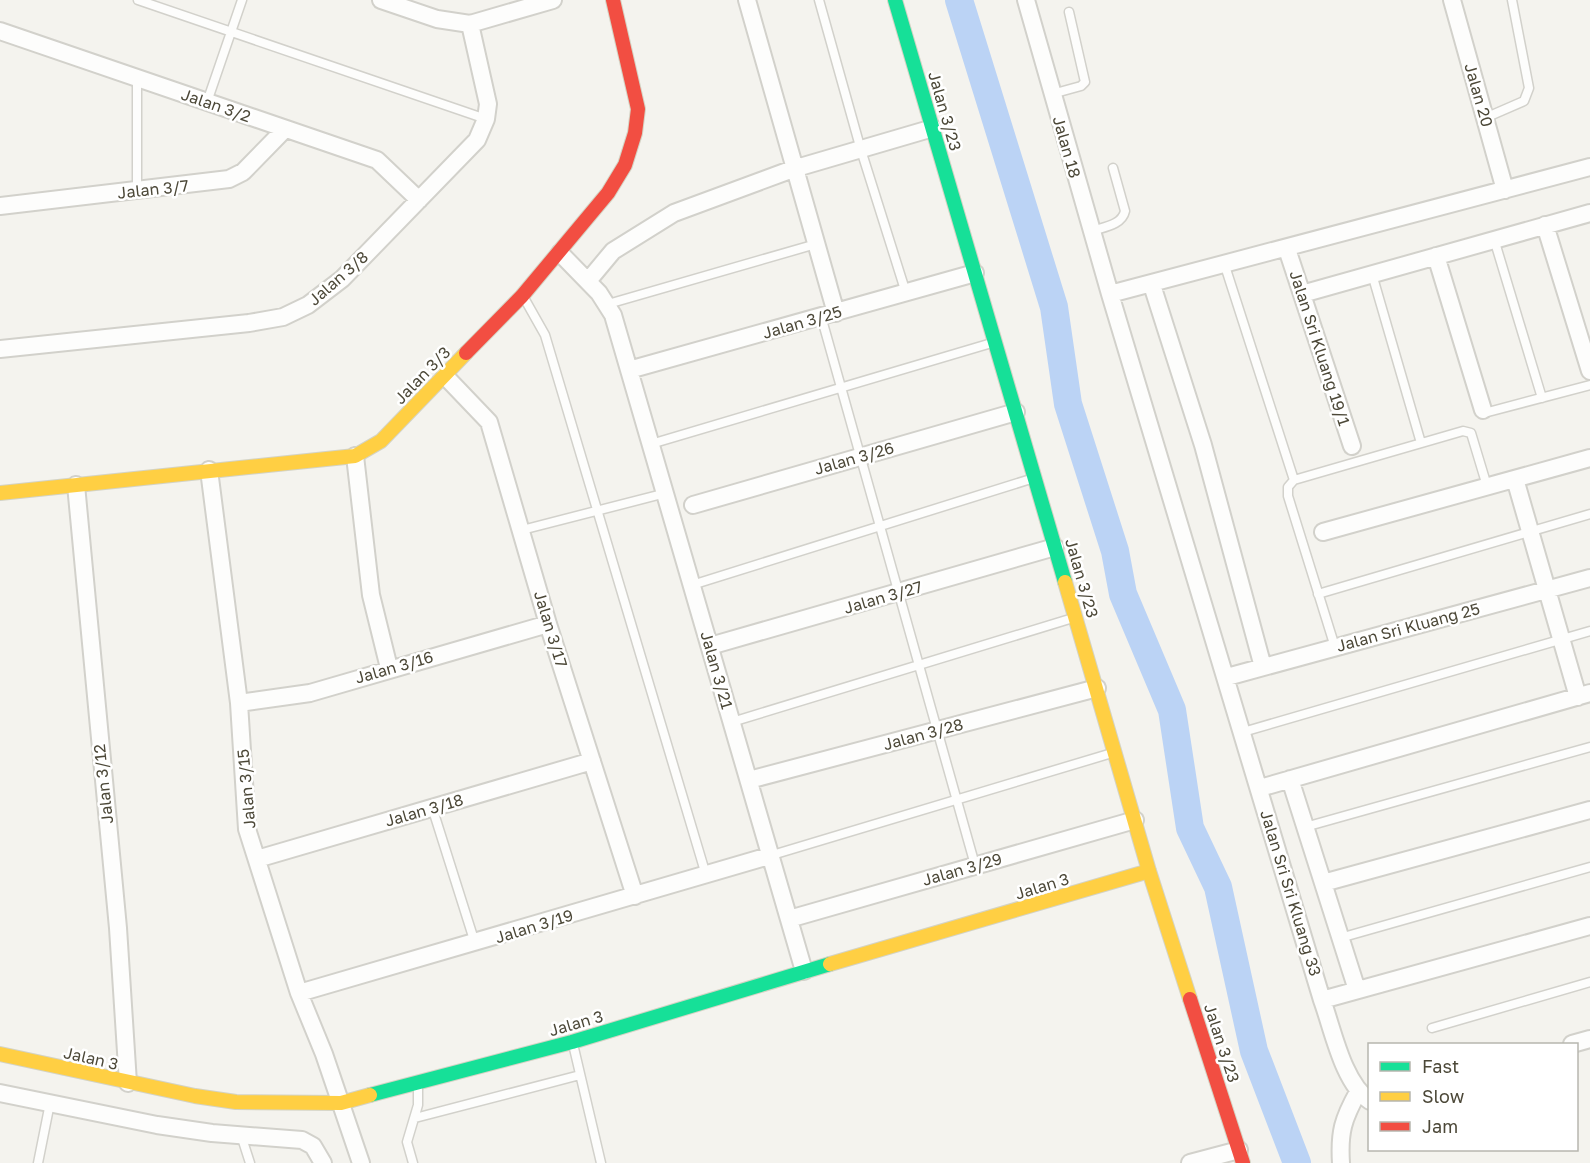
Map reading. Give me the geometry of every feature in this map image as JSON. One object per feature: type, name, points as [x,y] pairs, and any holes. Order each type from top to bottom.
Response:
[{"type":"street","points":[[381,0],[437,19],[470,24],[553,0]]},
{"type":"street","name":"Jalan 3/3","points":[[0,493],[355,456],[381,441],[522,296],[560,253],[614,183],[625,165],[635,133],[638,109],[613,0]]},
{"type":"street","points":[[747,0],[816,243],[829,315]]},
{"type":"street","name":"Jalan 3/23","points":[[895,0],[1149,871],[1241,1157]]},
{"type":"street","name":"Jalan 18","points":[[1026,0],[1091,231],[1227,677]]},
{"type":"street","name":"Jalan 20","points":[[1452,0],[1506,190]]},
{"type":"street","points":[[470,24],[488,104],[486,119]]},
{"type":"street","name":"Jalan 3/2","points":[[0,31],[377,160],[419,200]]},
{"type":"street","name":"Jalan 3/8","points":[[0,349],[283,317],[308,305],[342,279],[477,140],[486,119]]},
{"type":"street","points":[[588,281],[613,251],[651,225],[674,213],[794,169],[933,128]]},
{"type":"street","name":"Jalan 3/7","points":[[0,206],[229,179],[243,171],[285,129]]},
{"type":"street","points":[[1110,294],[1225,266],[1590,167]]},
{"type":"street","points":[[1302,294],[1590,213]]},
{"type":"street","points":[[1545,225],[1590,371]]},
{"type":"street","name":"Jalan Sri Kluang 19/1","points":[[1287,249],[1352,446]]},
{"type":"street","points":[[560,253],[608,304]]},
{"type":"street","points":[[1436,256],[1483,410]]},
{"type":"street","name":"Jalan 3/25","points":[[629,370],[975,273]]},
{"type":"street","points":[[1152,285],[1203,445],[1263,667]]},
{"type":"street","name":"Jalan 3/21","points":[[608,304],[666,493],[804,971]]},
{"type":"street","name":"Jalan 3/17","points":[[445,376],[489,422],[548,624],[635,896]]},
{"type":"street","name":"Jalan 3/26","points":[[693,505],[1016,412]]},
{"type":"street","points":[[355,456],[371,595],[389,668]]},
{"type":"street","points":[[1323,532],[1590,458]]},
{"type":"street","name":"Jalan 3/15","points":[[209,470],[239,703],[247,829],[299,993],[361,1163]]},
{"type":"street","points":[[1260,788],[1584,695],[1561,639],[1515,479]]},
{"type":"street","name":"Jalan 3/12","points":[[76,485],[118,928],[128,1083]]},
{"type":"street","name":"Jalan 3/27","points":[[710,646],[1055,547]]},
{"type":"street","name":"Jalan Sri Kluang 25","points":[[1227,677],[1590,578]]},
{"type":"street","name":"Jalan 3/16","points":[[239,703],[310,693],[389,668],[548,624]]},
{"type":"street","name":"Jalan Sri Sri Kluang 33","points":[[1227,677],[1323,1000],[1349,1077],[1364,1096]]},
{"type":"street","name":"Jalan 3/28","points":[[749,780],[1097,688]]},
{"type":"street","name":"Jalan 3/18","points":[[257,859],[592,761]]},
{"type":"street","points":[[1290,779],[1357,990]]},
{"type":"street","points":[[1323,883],[1590,810]]},
{"type":"street","name":"Jalan 3/29","points":[[789,919],[1135,820]]},
{"type":"street","name":"Jalan 3/19","points":[[299,993],[476,944],[769,856]]},
{"type":"street","name":"Jalan 3","points":[[0,1054],[128,1083],[236,1102],[341,1103],[572,1042],[804,971],[919,940],[1149,871]]},
{"type":"street","points":[[1323,1000],[1590,926]]},
{"type":"street","points":[[0,1092],[157,1125],[302,1140],[313,1146],[323,1163]]},
{"type":"street","points":[[1341,1163],[1340,1138],[1344,1117],[1364,1096]]},
{"type":"street","points":[[1190,1163],[1241,1157]]},
{"type":"lane","points":[[138,0],[486,119]]},
{"type":"lane","points":[[207,102],[242,0]]},
{"type":"lane","points":[[819,0],[861,150],[906,293]]},
{"type":"lane","points":[[1485,118],[1524,100],[1529,88],[1512,0]]},
{"type":"lane","points":[[1052,94],[1081,86],[1085,82],[1069,12]]},
{"type":"lane","points":[[137,78],[137,191]]},
{"type":"lane","points":[[1091,231],[1117,223],[1123,218],[1125,212],[1113,168]]},
{"type":"lane","points":[[1494,239],[1542,398]]},
{"type":"lane","points":[[608,304],[816,243]]},
{"type":"lane","points":[[1225,266],[1294,480]]},
{"type":"lane","points":[[1372,274],[1421,443]]},
{"type":"lane","points":[[522,296],[545,335],[706,875]]},
{"type":"lane","points":[[829,315],[841,386],[975,865]]},
{"type":"lane","points":[[651,444],[995,342]]},
{"type":"lane","points":[[1483,410],[1488,412],[1590,385]]},
{"type":"lane","points":[[1335,647],[1288,496],[1288,487],[1294,480],[1463,431],[1471,433],[1487,486]]},
{"type":"lane","points":[[692,585],[1035,478]]},
{"type":"lane","points":[[522,530],[666,493]]},
{"type":"lane","points":[[1318,594],[1590,514]]},
{"type":"lane","points":[[732,722],[1076,618]]},
{"type":"lane","points":[[1243,732],[1590,631]]},
{"type":"lane","points":[[1305,827],[1590,747]]},
{"type":"lane","points":[[769,856],[1115,752]]},
{"type":"lane","points":[[432,807],[476,944]]},
{"type":"lane","points":[[1340,938],[1590,867]]},
{"type":"lane","points":[[1432,1028],[1590,982]]},
{"type":"lane","points":[[572,1042],[601,1163]]},
{"type":"lane","points":[[415,1118],[580,1075]]},
{"type":"lane","points":[[413,1163],[407,1142],[418,1105],[418,1084]]},
{"type":"lane","points":[[38,1163],[50,1103]]},
{"type":"lane","points":[[241,1135],[250,1163]]},
{"type":"waterway","points":[[959,0],[1054,307],[1068,404],[1115,551],[1123,594],[1172,710],[1190,828],[1218,887],[1254,1051],[1297,1163]]},
{"type":"traffic: fast","points":[[895,0],[1065,582]]},
{"type":"traffic: fast","points":[[370,1095],[572,1042],[830,964]]},
{"type":"traffic: slow","points":[[0,493],[355,456],[381,441],[466,353]]},
{"type":"traffic: slow","points":[[1065,582],[1149,871],[1190,999]]},
{"type":"traffic: slow","points":[[830,964],[1149,871]]},
{"type":"traffic: slow","points":[[0,1054],[195,1096],[236,1102],[341,1103],[370,1095]]},
{"type":"traffic: jam","points":[[466,353],[522,296],[608,193],[625,165],[635,133],[638,109],[613,0]]},
{"type":"traffic: jam","points":[[1190,999],[1243,1163]]}]
